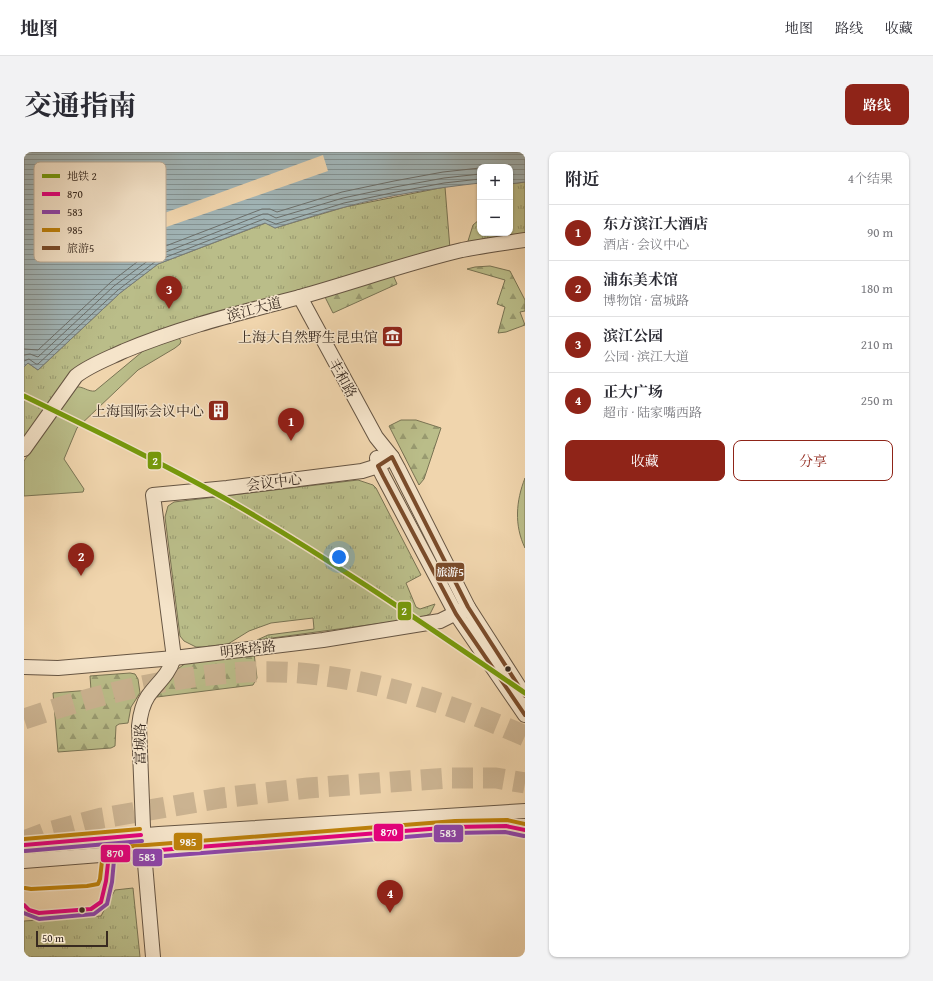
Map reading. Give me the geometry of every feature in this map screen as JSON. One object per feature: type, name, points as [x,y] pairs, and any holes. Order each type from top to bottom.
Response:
[{"type":"street","name":"滨江大道","points":[[24,449],[76,376],[84,369],[141,344],[208,321],[300,297],[396,268],[456,252],[525,240]]},
{"type":"street","name":"丰和路","points":[[300,297],[376,437],[392,457],[468,607],[520,698],[525,715]]},
{"type":"street","name":"丰和路","points":[[376,437],[378,466],[456,614],[520,698]]},
{"type":"street","name":"会议中心","points":[[174,658],[153,495],[362,471],[378,466],[392,457]]},
{"type":"street","name":"明珠塔路","points":[[24,667],[58,668],[174,658],[323,640],[440,621],[468,607]]},
{"type":"street","name":"富城路","points":[[153,957],[144,852],[139,726],[140,712],[147,697],[171,668],[174,658]]},
{"type":"street","points":[[520,698],[515,710],[525,726]]},
{"type":"street","points":[[24,845],[144,835],[523,810]]},
{"type":"street","points":[[506,826],[525,830]]},
{"type":"street","points":[[24,861],[440,828],[525,826]]},
{"type":"green space","points":[[525,182],[525,236],[472,244],[468,241],[473,225],[477,222],[477,236],[513,236],[513,184]]},
{"type":"green space","points":[[445,187],[450,249],[106,352],[24,441],[24,367],[28,363],[38,370],[120,293],[158,264],[266,223],[275,228],[345,207]]},
{"type":"green space","points":[[490,266],[510,271],[525,300],[525,311],[520,312],[525,325],[506,332],[498,333],[505,307],[497,304],[505,280],[467,269]]},
{"type":"green space","points":[[393,275],[397,284],[333,313],[324,295]]},
{"type":"green space","points":[[179,338],[181,341],[180,344],[138,370],[77,428],[64,459],[84,489],[83,492],[24,496],[24,461],[66,398],[76,387],[95,391],[148,347]]},
{"type":"green space","points":[[401,420],[416,420],[441,428],[424,479],[419,485],[389,426]]},
{"type":"green space","points":[[525,478],[525,548],[519,531],[518,504]]},
{"type":"green space","points":[[358,480],[373,485],[376,488],[421,575],[406,583],[416,607],[420,609],[435,604],[430,614],[420,618],[257,640],[268,635],[314,629],[313,618],[271,623],[249,631],[228,644],[196,647],[184,641],[180,636],[165,517],[168,506],[174,502]]},
{"type":"green space","points":[[254,653],[257,678],[253,685],[157,697],[179,668],[186,663]]},
{"type":"green space","points":[[130,673],[135,674],[138,679],[140,693],[131,707],[128,723],[119,724],[116,726],[115,746],[111,748],[58,752],[53,693],[91,690],[90,676]]},
{"type":"green space","points":[[133,888],[140,957],[24,957],[24,921],[101,916],[115,890]]},
{"type":"water","points":[[24,152],[525,152],[525,182],[513,184],[513,164],[477,164],[477,183],[395,195],[327,212],[275,228],[265,223],[166,261],[166,162],[34,162],[34,262],[163,262],[158,264],[120,293],[38,370],[28,363],[24,367]]},
{"type":"pier","points":[[323,155],[328,171],[166,227],[166,212]]},
{"type":"tunnel","points":[[24,719],[96,697],[173,680],[250,672],[289,672],[351,680],[402,692],[477,716],[525,736]]},
{"type":"tunnel","points":[[24,841],[45,833],[102,818],[221,798],[308,788],[448,778],[496,778],[525,783]]},
{"type":"metro line","name":"2","points":[[24,396],[100,433],[226,499],[377,593],[525,693]]},
{"type":"transit line","name":"旅游5","points":[[525,696],[468,607],[392,457],[378,466],[383,476],[456,614],[525,715]]},
{"type":"transit line","name":"985","points":[[25,888],[87,886],[98,884],[100,879],[103,852],[108,848],[455,821],[507,820],[525,824]]},
{"type":"transit line","name":"870","points":[[24,905],[29,910],[39,913],[91,909],[101,902],[106,881],[109,854],[455,827],[506,826],[525,830]]},
{"type":"transit line","name":"985","points":[[24,839],[140,829]]},
{"type":"transit line","name":"583","points":[[24,913],[39,919],[94,914],[107,904],[112,882],[114,860],[455,833],[505,832],[524,836]]},
{"type":"transit line","name":"870","points":[[24,845],[141,835]]},
{"type":"transit line","name":"583","points":[[25,851],[142,841]]},
{"type":"place","name":"滨江公园","points":[[169,309]]},
{"type":"place","name":"上海大自然野生昆虫馆","points":[[393,337]]},
{"type":"place","name":"上海国际会议中心","points":[[219,411]]},
{"type":"place","name":"东方滨江大酒店","points":[[291,441]]},
{"type":"place","name":"浦东美术馆","points":[[81,576]]},
{"type":"place","name":"正大广场","points":[[390,913]]}]
